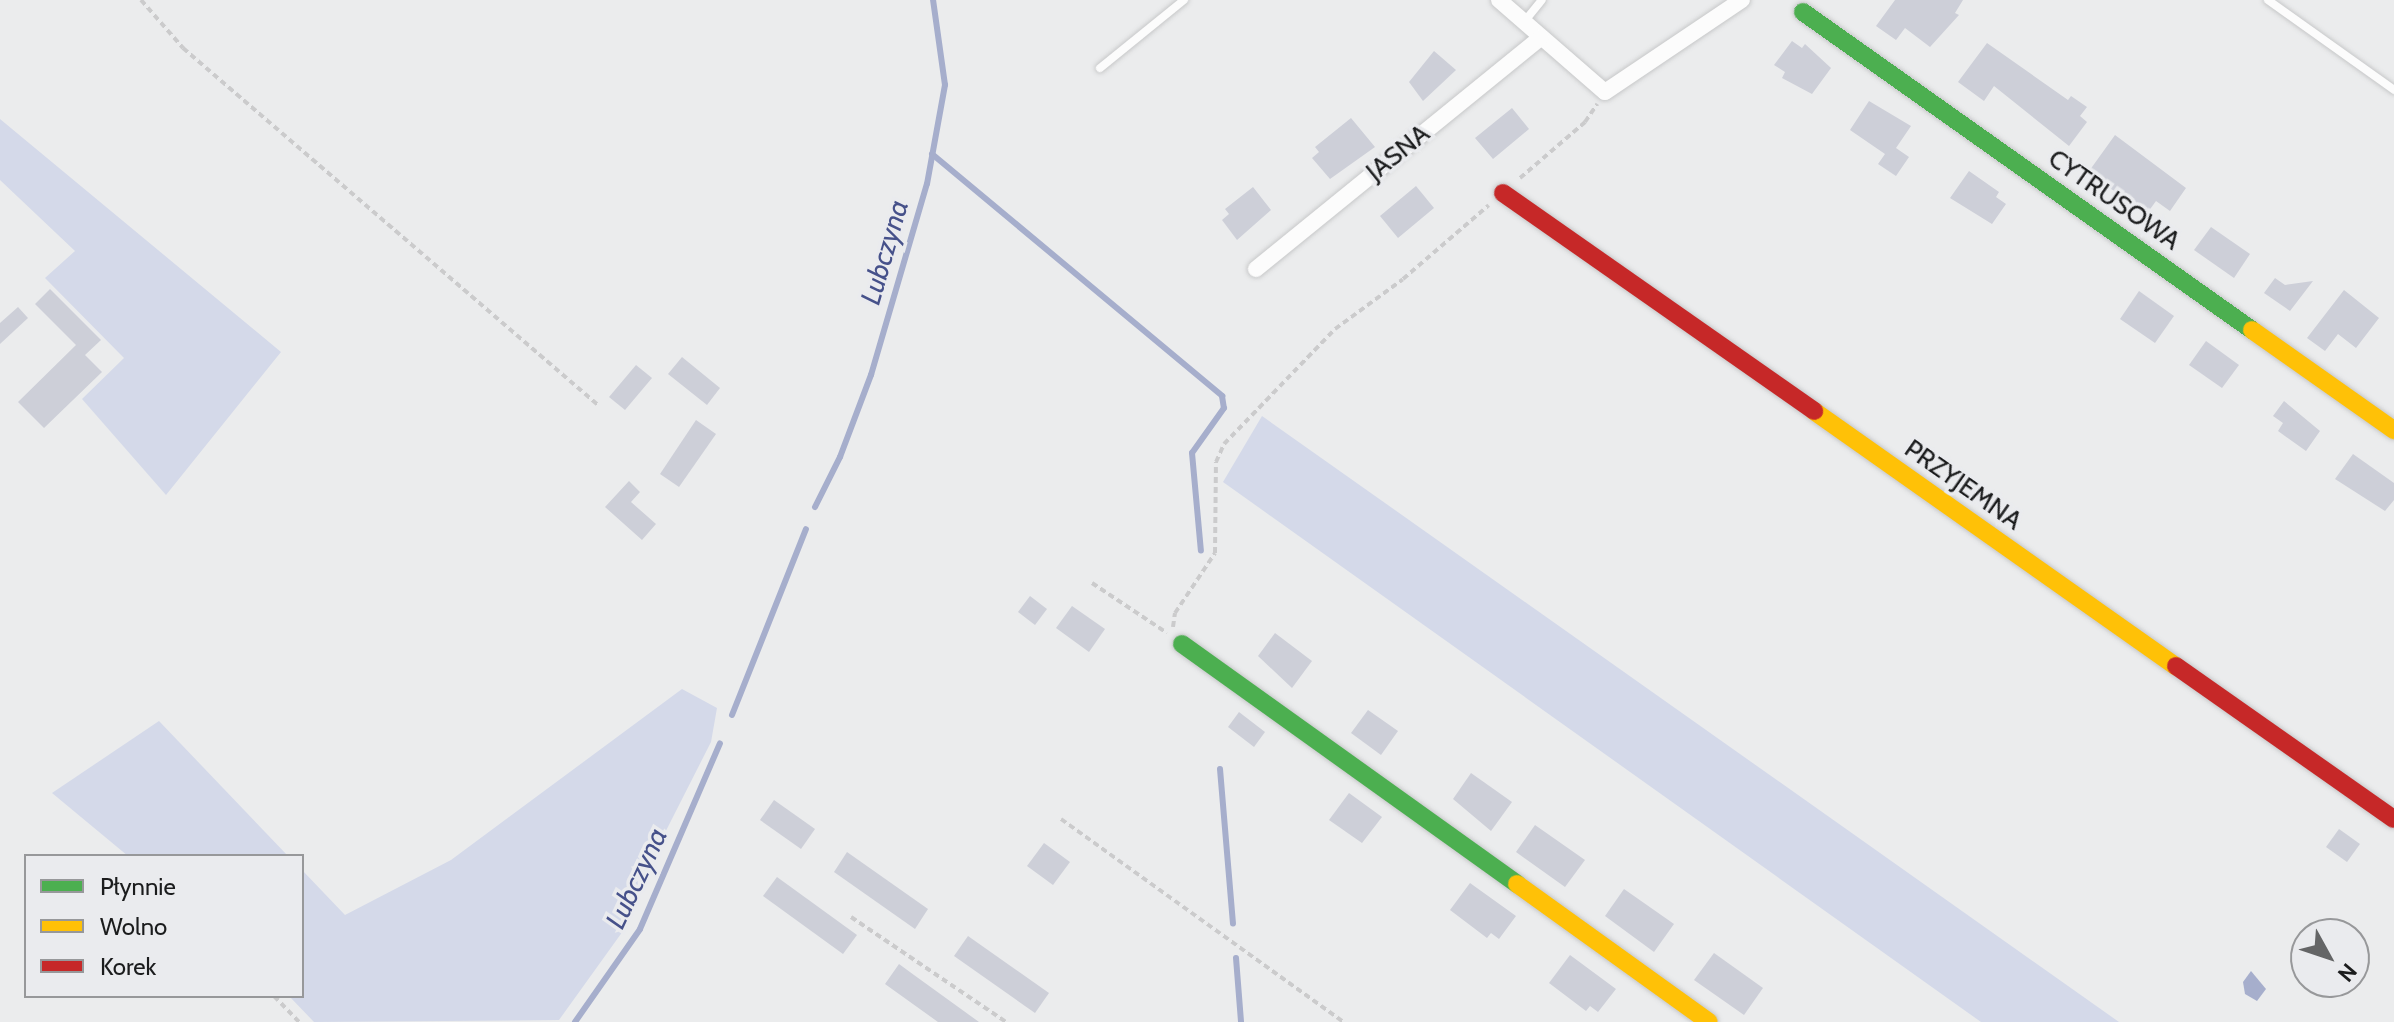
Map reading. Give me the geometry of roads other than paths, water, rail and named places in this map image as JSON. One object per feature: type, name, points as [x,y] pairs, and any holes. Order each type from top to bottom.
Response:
[{"type":"street","points":[[1499,0],[1605,92],[1742,0]]},
{"type":"street","name":"CYTRUSOWA","points":[[1803,12],[2394,430]]},
{"type":"street","name":"JASNA","points":[[1256,269],[1541,37]]},
{"type":"street","name":"PRZYJEMNA","points":[[1503,193],[2394,819]]},
{"type":"street","points":[[1182,644],[1709,1022]]},
{"type":"lane","points":[[1100,68],[1184,0]]},
{"type":"lane","points":[[1524,22],[1542,0]]},
{"type":"lane","points":[[2268,0],[2394,90]]},
{"type":"water","points":[[2251,971],[2266,989],[2257,1001],[2245,994],[2243,982]]},
{"type":"waterway","name":"Lubczyna","points":[[815,507],[840,457],[871,375],[927,184],[945,85],[933,0]]},
{"type":"waterway","points":[[932,154],[1222,396],[1224,408],[1192,453],[1201,551]]},
{"type":"waterway","name":"Lubczyna","points":[[732,715],[806,529]]},
{"type":"waterway","name":"Lubczyna","points":[[575,1022],[640,929],[720,743]]},
{"type":"waterway","points":[[1220,769],[1233,923]]},
{"type":"waterway","points":[[1236,958],[1241,1022]]}]
